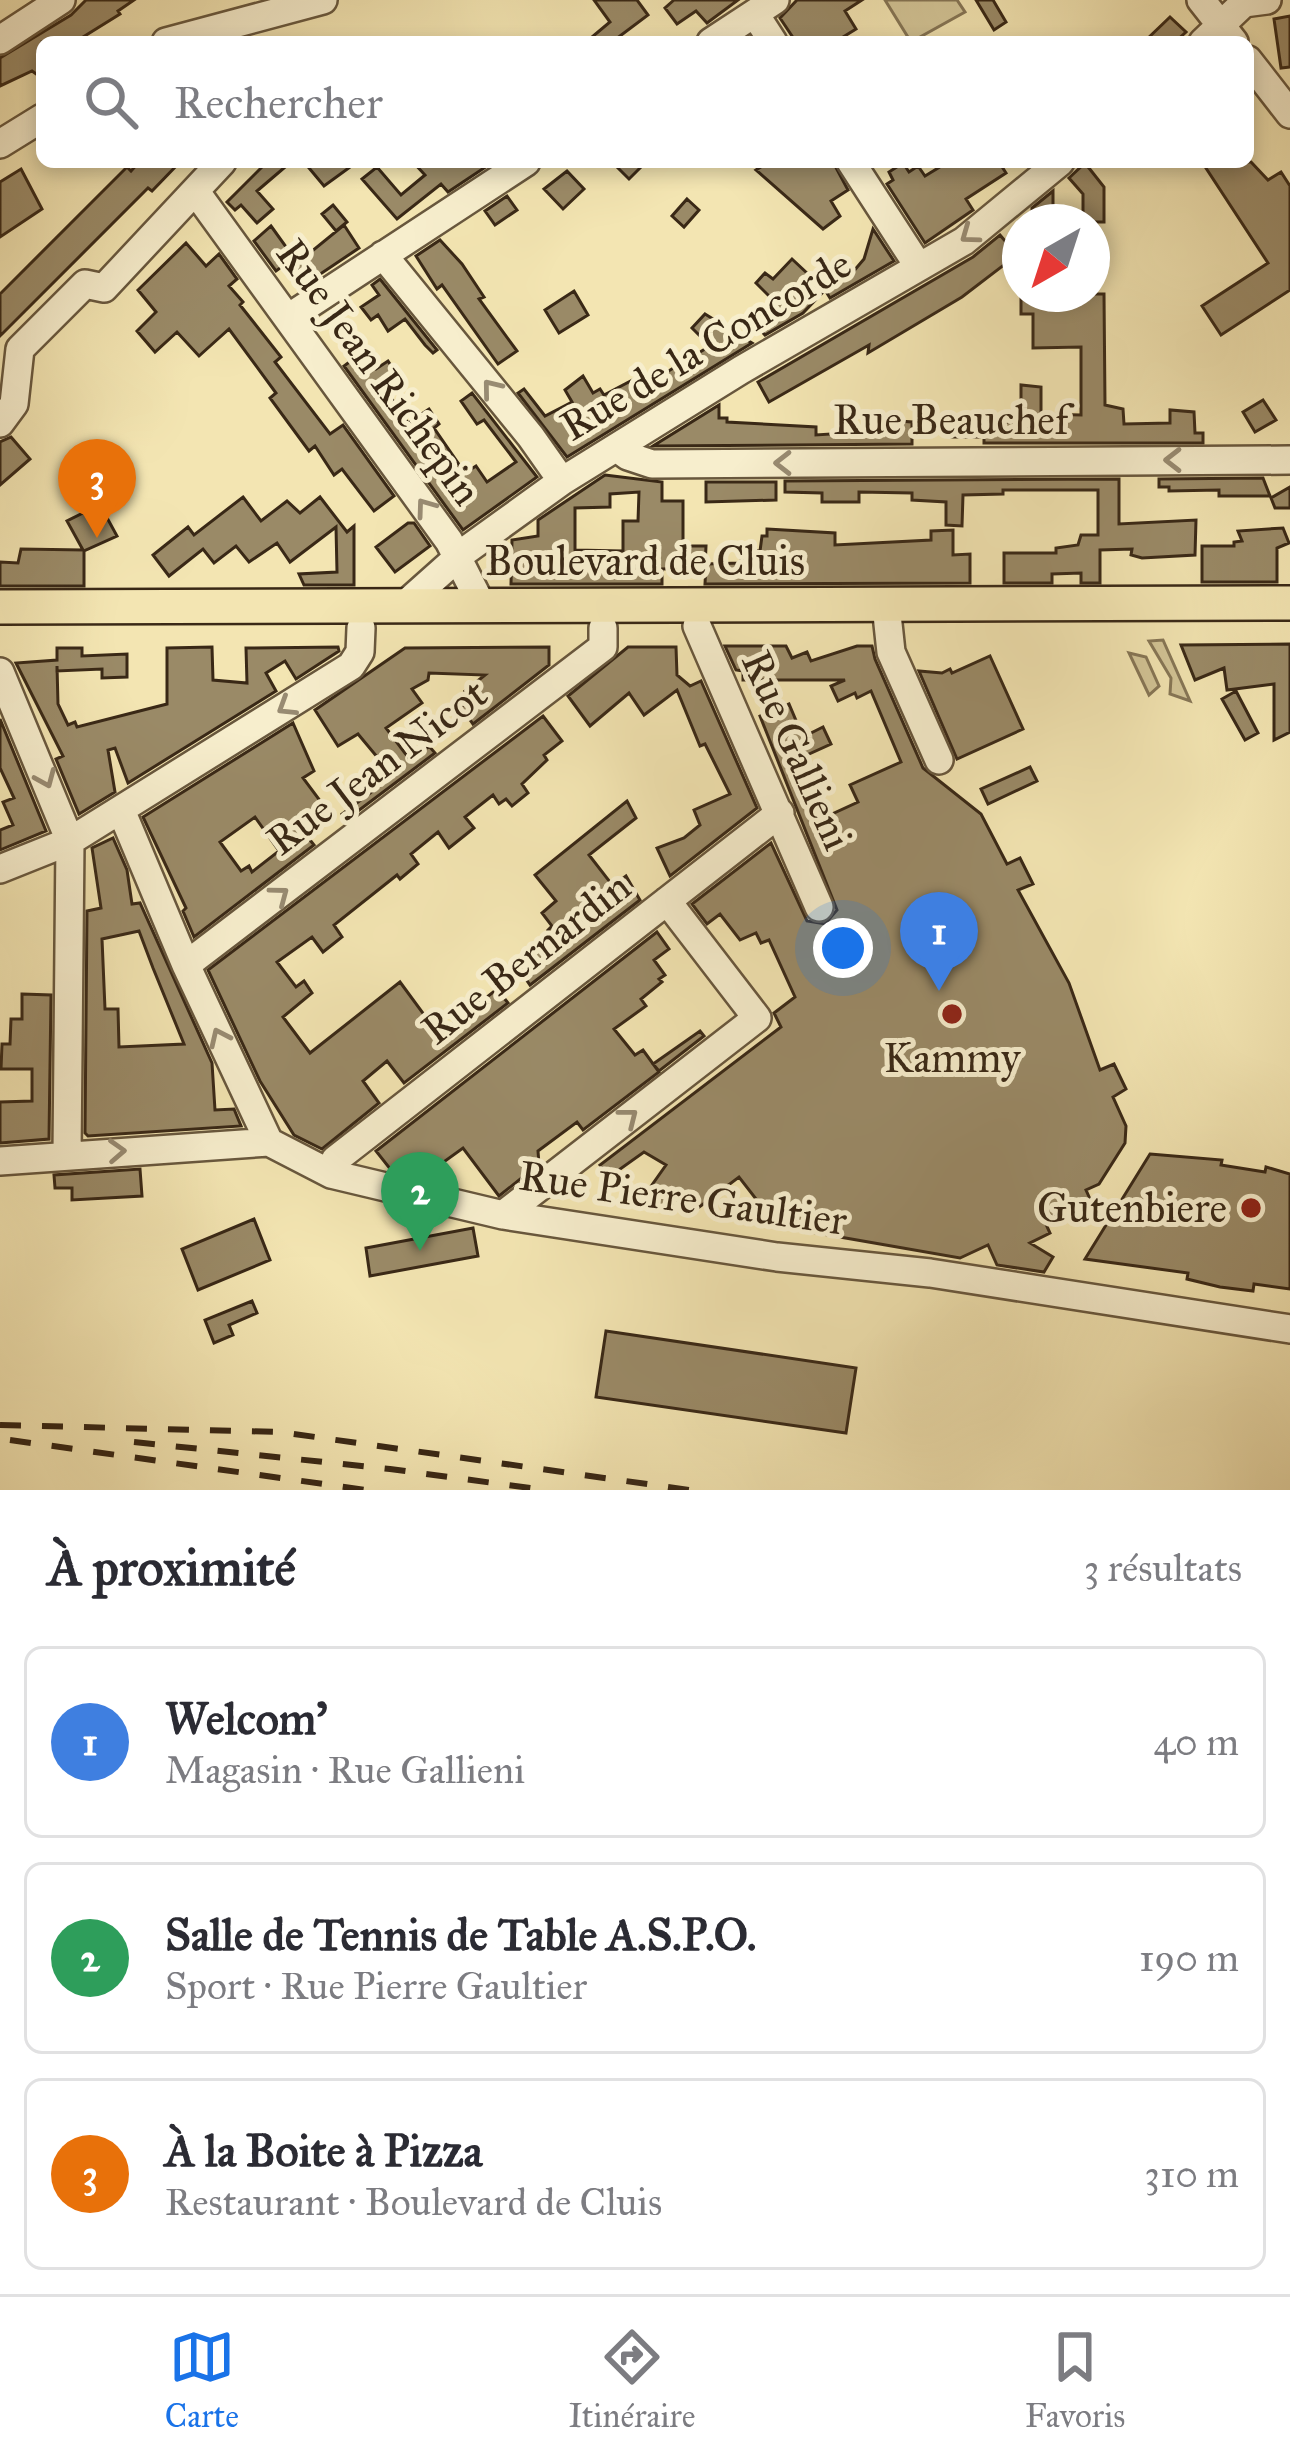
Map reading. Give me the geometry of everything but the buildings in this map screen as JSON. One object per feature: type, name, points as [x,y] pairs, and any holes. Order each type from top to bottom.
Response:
[{"type":"main road","name":"Boulevard de Cluis","points":[[0,630],[603,628],[1290,603]]},
{"type":"main road","name":"Boulevard de Cluis","points":[[0,607],[483,608],[1290,625]]},
{"type":"street","points":[[0,40],[61,0]]},
{"type":"street","points":[[212,36],[259,30],[285,5],[323,0]]},
{"type":"street","points":[[1201,0],[1219,36],[1244,3],[1267,0]]},
{"type":"street","points":[[720,36],[765,7]]},
{"type":"street","points":[[1254,68],[1290,114]]},
{"type":"street","points":[[0,144],[36,122]]},
{"type":"street","points":[[0,423],[14,404],[20,349],[85,284],[104,288],[217,168]]},
{"type":"street","points":[[288,318],[517,168]]},
{"type":"street","points":[[855,168],[919,267]]},
{"type":"street","name":"Rue de la Concorde","points":[[401,608],[459,556],[562,481],[964,241],[1053,168]]},
{"type":"street","name":"Rue Jean Richepin","points":[[196,192],[459,556],[483,608]]},
{"type":"street","points":[[382,255],[562,481]]},
{"type":"street","name":"Rue Beauchef","points":[[617,448],[652,464],[1290,460]]},
{"type":"street","points":[[886,615],[891,652],[939,760]]},
{"type":"street","name":"Rue Gallieni","points":[[697,626],[819,907]]},
{"type":"street","points":[[0,869],[70,841],[351,666],[360,652],[361,628]]},
{"type":"street","name":"Rue Jean Nicot","points":[[186,965],[603,647],[603,628]]},
{"type":"street","points":[[0,672],[70,841],[67,1154]]},
{"type":"street","points":[[0,1161],[269,1142],[186,965],[121,810]]},
{"type":"street","name":"Rue Bernardin","points":[[331,1174],[335,1160],[780,814]]},
{"type":"street","points":[[503,1214],[757,1018],[667,901]]},
{"type":"street","name":"Rue Pierre Gaultier","points":[[269,1142],[331,1174],[503,1214],[1290,1329]]},
{"type":"shaded area","points":[[885,0],[957,0],[965,12],[922,36],[907,36]]},
{"type":"shaded area","points":[[1163,640],[1190,701],[1170,694],[1171,678],[1149,641]]},
{"type":"shaded area","points":[[1129,653],[1146,657],[1159,686],[1149,695]]},
{"type":"railway","points":[[0,1425],[280,1432],[689,1490]]},
{"type":"railway","points":[[10,1440],[366,1490]]},
{"type":"railway","points":[[134,1442],[545,1490]]},
{"type":"place","name":"À la Boite à Pizza","points":[[97,538]]},
{"type":"place","name":"Welcom'","points":[[939,991]]},
{"type":"place","name":"Kammy","points":[[952,1014]]},
{"type":"place","name":"Gutenbiere","points":[[1251,1208]]},
{"type":"place","name":"Salle de Tennis de Table A.S.P.O.","points":[[420,1251]]}]
